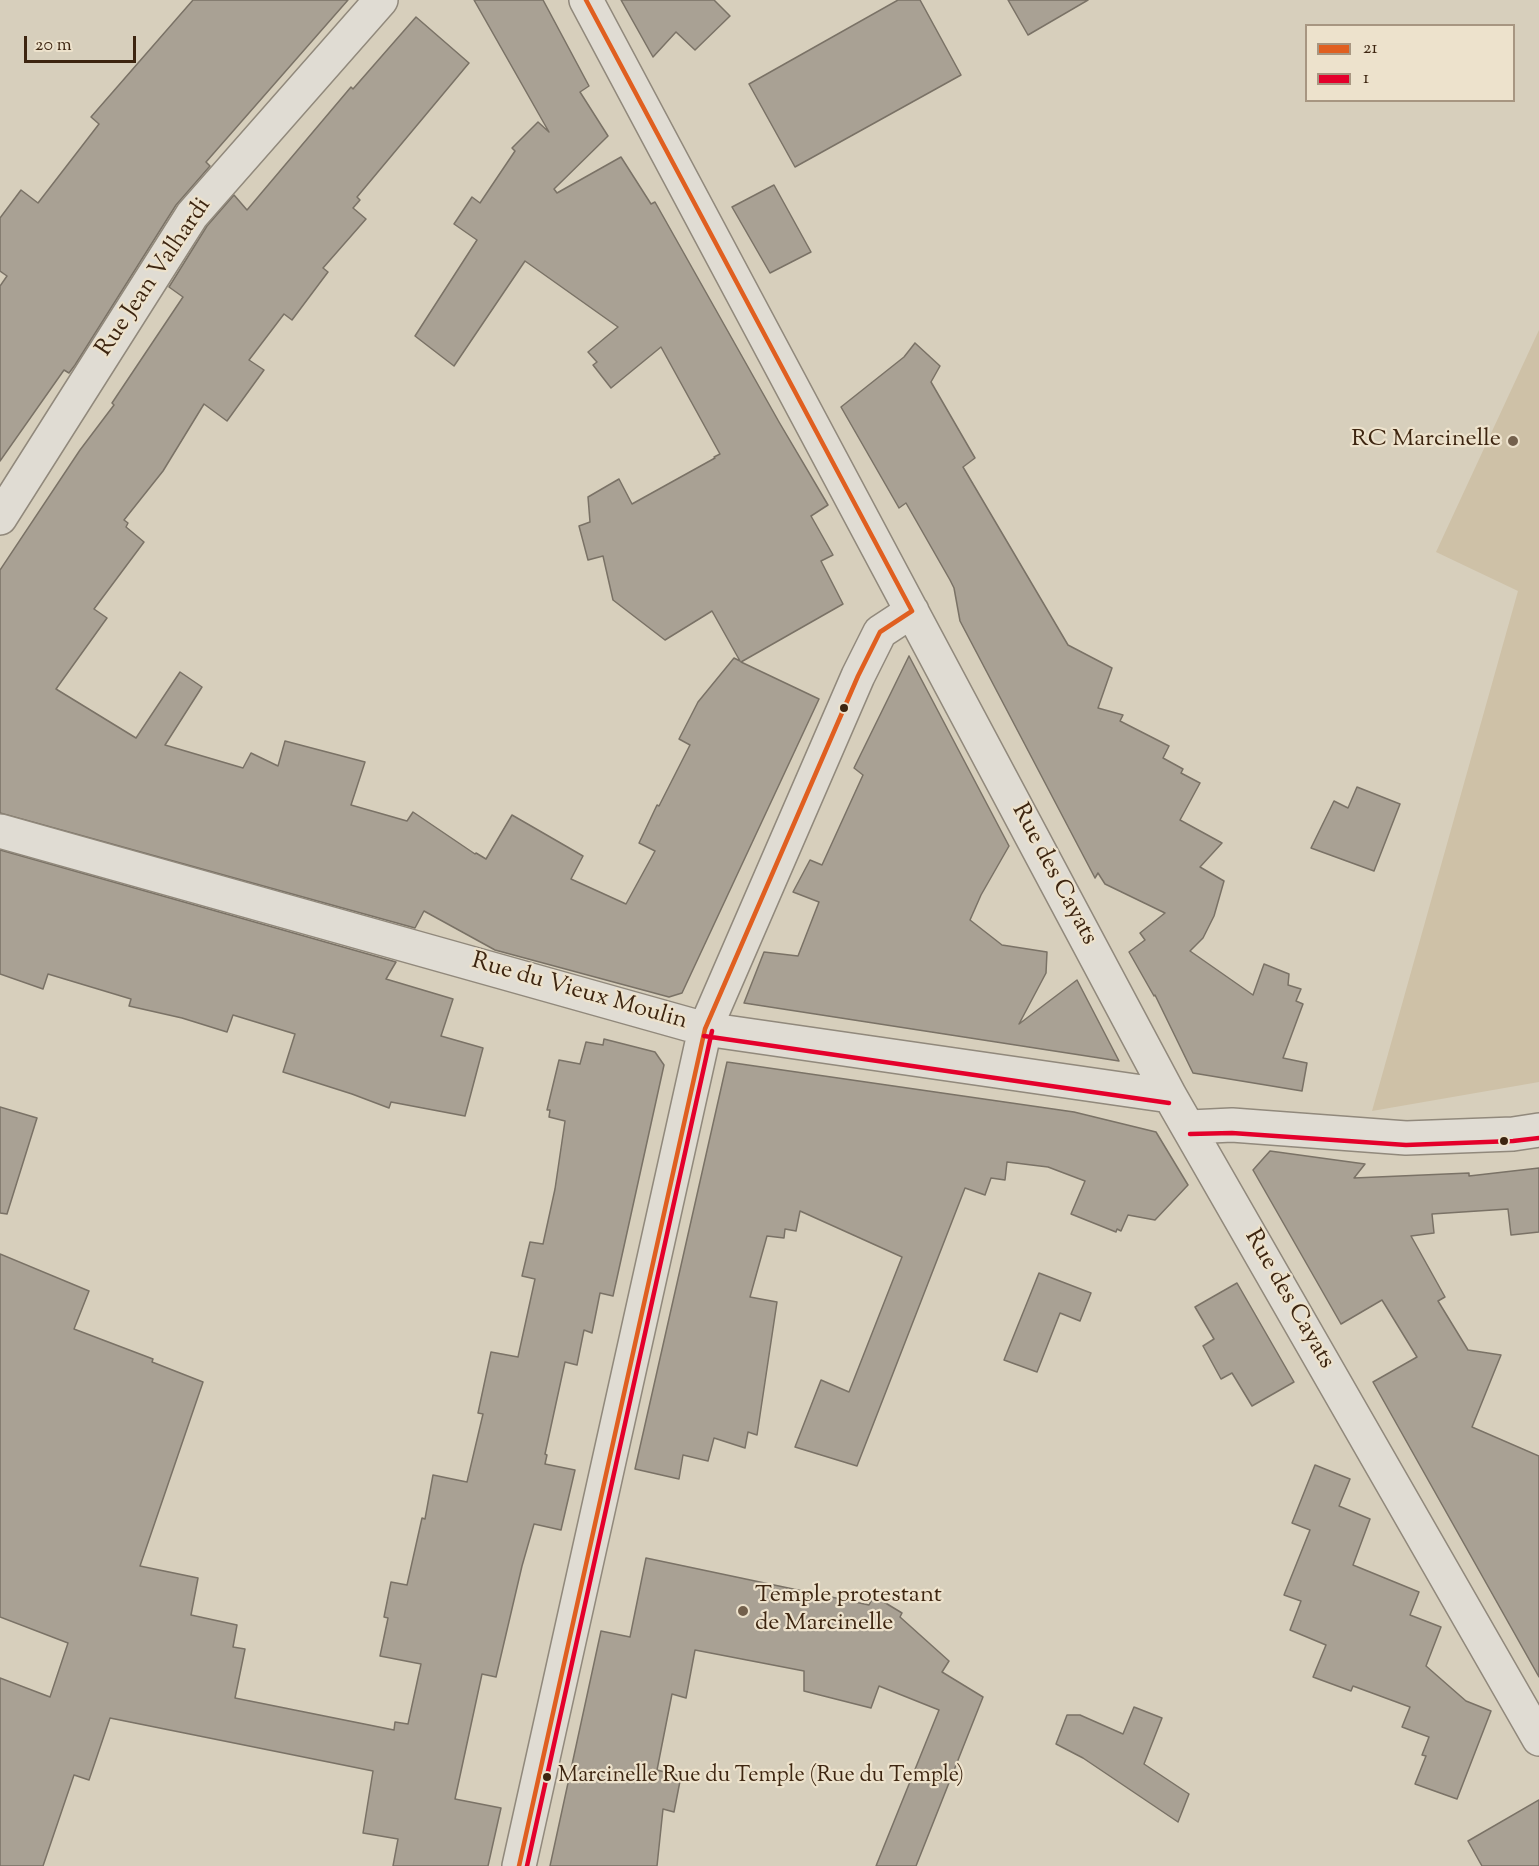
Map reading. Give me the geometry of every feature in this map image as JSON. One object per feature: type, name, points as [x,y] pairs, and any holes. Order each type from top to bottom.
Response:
[{"type":"street","name":"Rue Jean Valhardi","points":[[0,518],[192,215],[381,0]]},
{"type":"street","name":"Rue des Cayats","points":[[586,0],[1170,1096],[1539,1739]]},
{"type":"street","points":[[519,1866],[705,1029],[858,676],[880,632],[912,611]]},
{"type":"street","name":"Rue du Vieux Moulin","points":[[0,831],[705,1029],[1170,1096]]},
{"type":"street","points":[[1190,1128],[1232,1125],[1406,1138],[1513,1134],[1539,1130]]},
{"type":"shaded area","points":[[1539,330],[1539,1082],[1372,1111],[1518,591],[1436,552]]},
{"type":"building","points":[[193,0],[348,0],[206,162],[210,166],[176,205],[75,365],[69,373],[64,370],[0,461],[0,286],[7,276],[0,271],[0,218],[21,190],[38,203],[99,124],[91,117]]},
{"type":"building","points":[[474,0],[543,0],[589,86],[580,92],[608,136],[554,189],[557,193],[621,157],[651,204],[655,202],[828,505],[811,516],[833,555],[821,561],[843,604],[741,662],[819,699],[682,993],[669,997],[495,950],[424,911],[415,928],[0,813],[0,570],[80,450],[114,405],[112,403],[183,297],[169,287],[207,226],[234,195],[247,210],[351,87],[353,89],[416,17],[469,63],[357,197],[360,200],[353,208],[366,219],[323,268],[328,272],[292,320],[284,314],[249,360],[264,370],[227,421],[204,404],[163,471],[124,520],[128,523],[126,527],[144,542],[94,609],[107,618],[56,689],[136,738],[180,672],[202,687],[165,745],[243,768],[251,753],[278,766],[285,741],[365,762],[351,805],[407,821],[413,812],[486,859],[512,815],[583,856],[571,879],[626,904],[655,851],[639,843],[690,745],[679,739],[698,702],[734,658],[740,661],[712,611],[665,640],[613,600],[603,556],[588,560],[579,526],[590,522],[588,497],[619,479],[632,504],[720,454],[661,347],[611,388],[593,365],[597,362],[588,352],[618,327],[525,261],[454,366],[415,336],[477,240],[454,224],[472,197],[480,203],[515,151],[512,148],[538,122],[549,132]]},
{"type":"building","points":[[621,0],[714,0],[730,16],[695,50],[676,32],[653,57]]},
{"type":"building","points":[[898,0],[920,0],[961,75],[795,167],[749,84]]},
{"type":"building","points":[[1008,0],[1088,0],[1028,35]]},
{"type":"building","points":[[774,185],[811,252],[770,273],[732,207]]},
{"type":"building","points":[[915,343],[940,366],[931,382],[975,458],[963,467],[1068,645],[1112,668],[1098,708],[1123,715],[1120,721],[1169,746],[1163,758],[1183,769],[1181,773],[1200,783],[1180,820],[1222,843],[1200,867],[1224,881],[1214,916],[1203,938],[1190,951],[1253,995],[1264,964],[1289,974],[1288,985],[1301,989],[1296,1001],[1303,1004],[1283,1058],[1307,1063],[1302,1091],[1193,1073],[1155,995],[1129,952],[1145,940],[1140,933],[1165,913],[1105,884],[1098,873],[1095,878],[960,621],[954,588],[950,580],[906,503],[899,508],[841,407],[904,357]]},
{"type":"building","points":[[909,656],[1009,846],[981,895],[970,920],[1002,945],[1047,952],[1046,973],[1019,1024],[1077,980],[1119,1061],[744,1003],[764,952],[798,956],[819,902],[793,892],[810,860],[822,865],[863,775],[854,768]]},
{"type":"building","points":[[1357,787],[1400,804],[1374,871],[1311,848],[1334,801],[1348,808]]},
{"type":"building","points":[[0,850],[396,962],[386,979],[453,999],[441,1036],[483,1048],[465,1116],[391,1102],[389,1108],[283,1072],[295,1034],[233,1015],[227,1032],[182,1018],[129,1006],[131,999],[48,974],[43,989],[0,974]]},
{"type":"building","points":[[604,1039],[655,1052],[664,1065],[613,1296],[600,1293],[592,1333],[584,1330],[577,1365],[565,1362],[545,1454],[547,1455],[545,1464],[575,1470],[561,1530],[534,1524],[496,1677],[482,1674],[455,1799],[501,1808],[488,1866],[393,1866],[398,1839],[363,1833],[373,1771],[110,1718],[89,1780],[74,1775],[43,1866],[0,1866],[0,1678],[50,1697],[68,1643],[0,1617],[0,1254],[89,1291],[74,1329],[153,1359],[152,1362],[203,1382],[140,1566],[198,1578],[191,1615],[237,1625],[233,1647],[245,1649],[235,1698],[394,1730],[395,1722],[408,1724],[421,1664],[380,1656],[388,1618],[384,1617],[391,1582],[407,1585],[422,1518],[425,1519],[433,1475],[467,1482],[483,1414],[478,1413],[491,1352],[518,1357],[535,1279],[522,1276],[530,1242],[543,1244],[555,1189],[565,1121],[549,1117],[550,1110],[547,1110],[559,1060],[580,1064],[586,1042],[603,1045]]},
{"type":"building","points":[[727,1062],[1074,1112],[1156,1132],[1188,1185],[1155,1220],[1128,1215],[1121,1231],[1117,1229],[1116,1232],[1071,1214],[1085,1181],[1048,1167],[1007,1162],[1005,1180],[991,1178],[985,1195],[965,1188],[857,1466],[795,1447],[821,1380],[849,1392],[902,1257],[800,1211],[796,1231],[785,1229],[784,1238],[767,1236],[750,1297],[777,1302],[757,1435],[748,1432],[745,1448],[714,1438],[708,1461],[683,1455],[679,1479],[635,1469]]},
{"type":"building","points":[[0,1107],[37,1118],[7,1214],[0,1213]]},
{"type":"building","points":[[1270,1151],[1365,1164],[1354,1178],[1469,1173],[1469,1176],[1539,1168],[1539,1232],[1511,1235],[1508,1209],[1432,1214],[1434,1233],[1411,1236],[1445,1297],[1438,1301],[1468,1350],[1501,1355],[1472,1427],[1539,1456],[1539,1677],[1373,1382],[1417,1357],[1382,1300],[1341,1324],[1253,1170]]},
{"type":"building","points":[[1039,1273],[1091,1293],[1080,1321],[1060,1313],[1037,1372],[1004,1360]]},
{"type":"building","points":[[1237,1283],[1294,1382],[1252,1406],[1232,1373],[1221,1379],[1203,1346],[1214,1339],[1195,1307]]},
{"type":"building","points":[[1315,1465],[1350,1479],[1339,1506],[1370,1519],[1353,1565],[1419,1592],[1410,1615],[1441,1627],[1426,1666],[1466,1701],[1491,1711],[1457,1799],[1415,1784],[1426,1756],[1422,1755],[1429,1737],[1402,1727],[1410,1707],[1353,1686],[1351,1691],[1313,1677],[1326,1645],[1290,1630],[1301,1601],[1284,1595],[1310,1530],[1292,1523]]},
{"type":"building","points":[[646,1558],[869,1605],[874,1596],[902,1613],[900,1617],[949,1661],[942,1672],[983,1697],[916,1866],[876,1866],[939,1710],[879,1686],[871,1708],[804,1691],[804,1671],[695,1650],[686,1698],[672,1694],[657,1770],[681,1776],[674,1812],[663,1809],[657,1866],[550,1866],[601,1631],[630,1637]]},
{"type":"building","points":[[1134,1707],[1162,1718],[1144,1764],[1189,1794],[1178,1822],[1083,1758],[1056,1744],[1067,1715],[1080,1715],[1123,1734]]},
{"type":"building","points":[[1539,1800],[1539,1866],[1482,1866],[1468,1841]]},
{"type":"transit line","name":"21","points":[[586,0],[912,611]]},
{"type":"transit line","name":"21","points":[[519,1866],[705,1029],[858,676],[880,632],[912,611]]},
{"type":"transit line","name":"1","points":[[527,1866],[712,1031]]},
{"type":"transit line","name":"1","points":[[704,1036],[1169,1103]]},
{"type":"transit line","name":"1","points":[[1190,1134],[1232,1133],[1406,1145],[1539,1138]]},
{"type":"place","name":"RC Marcinelle","points":[[1513,441]]},
{"type":"place","name":"Temple protestant de Marcinelle","points":[[743,1611]]},
{"type":"place","name":"Marcinelle Rue du Temple (Rue du Temple)","points":[[547,1777]]}]
